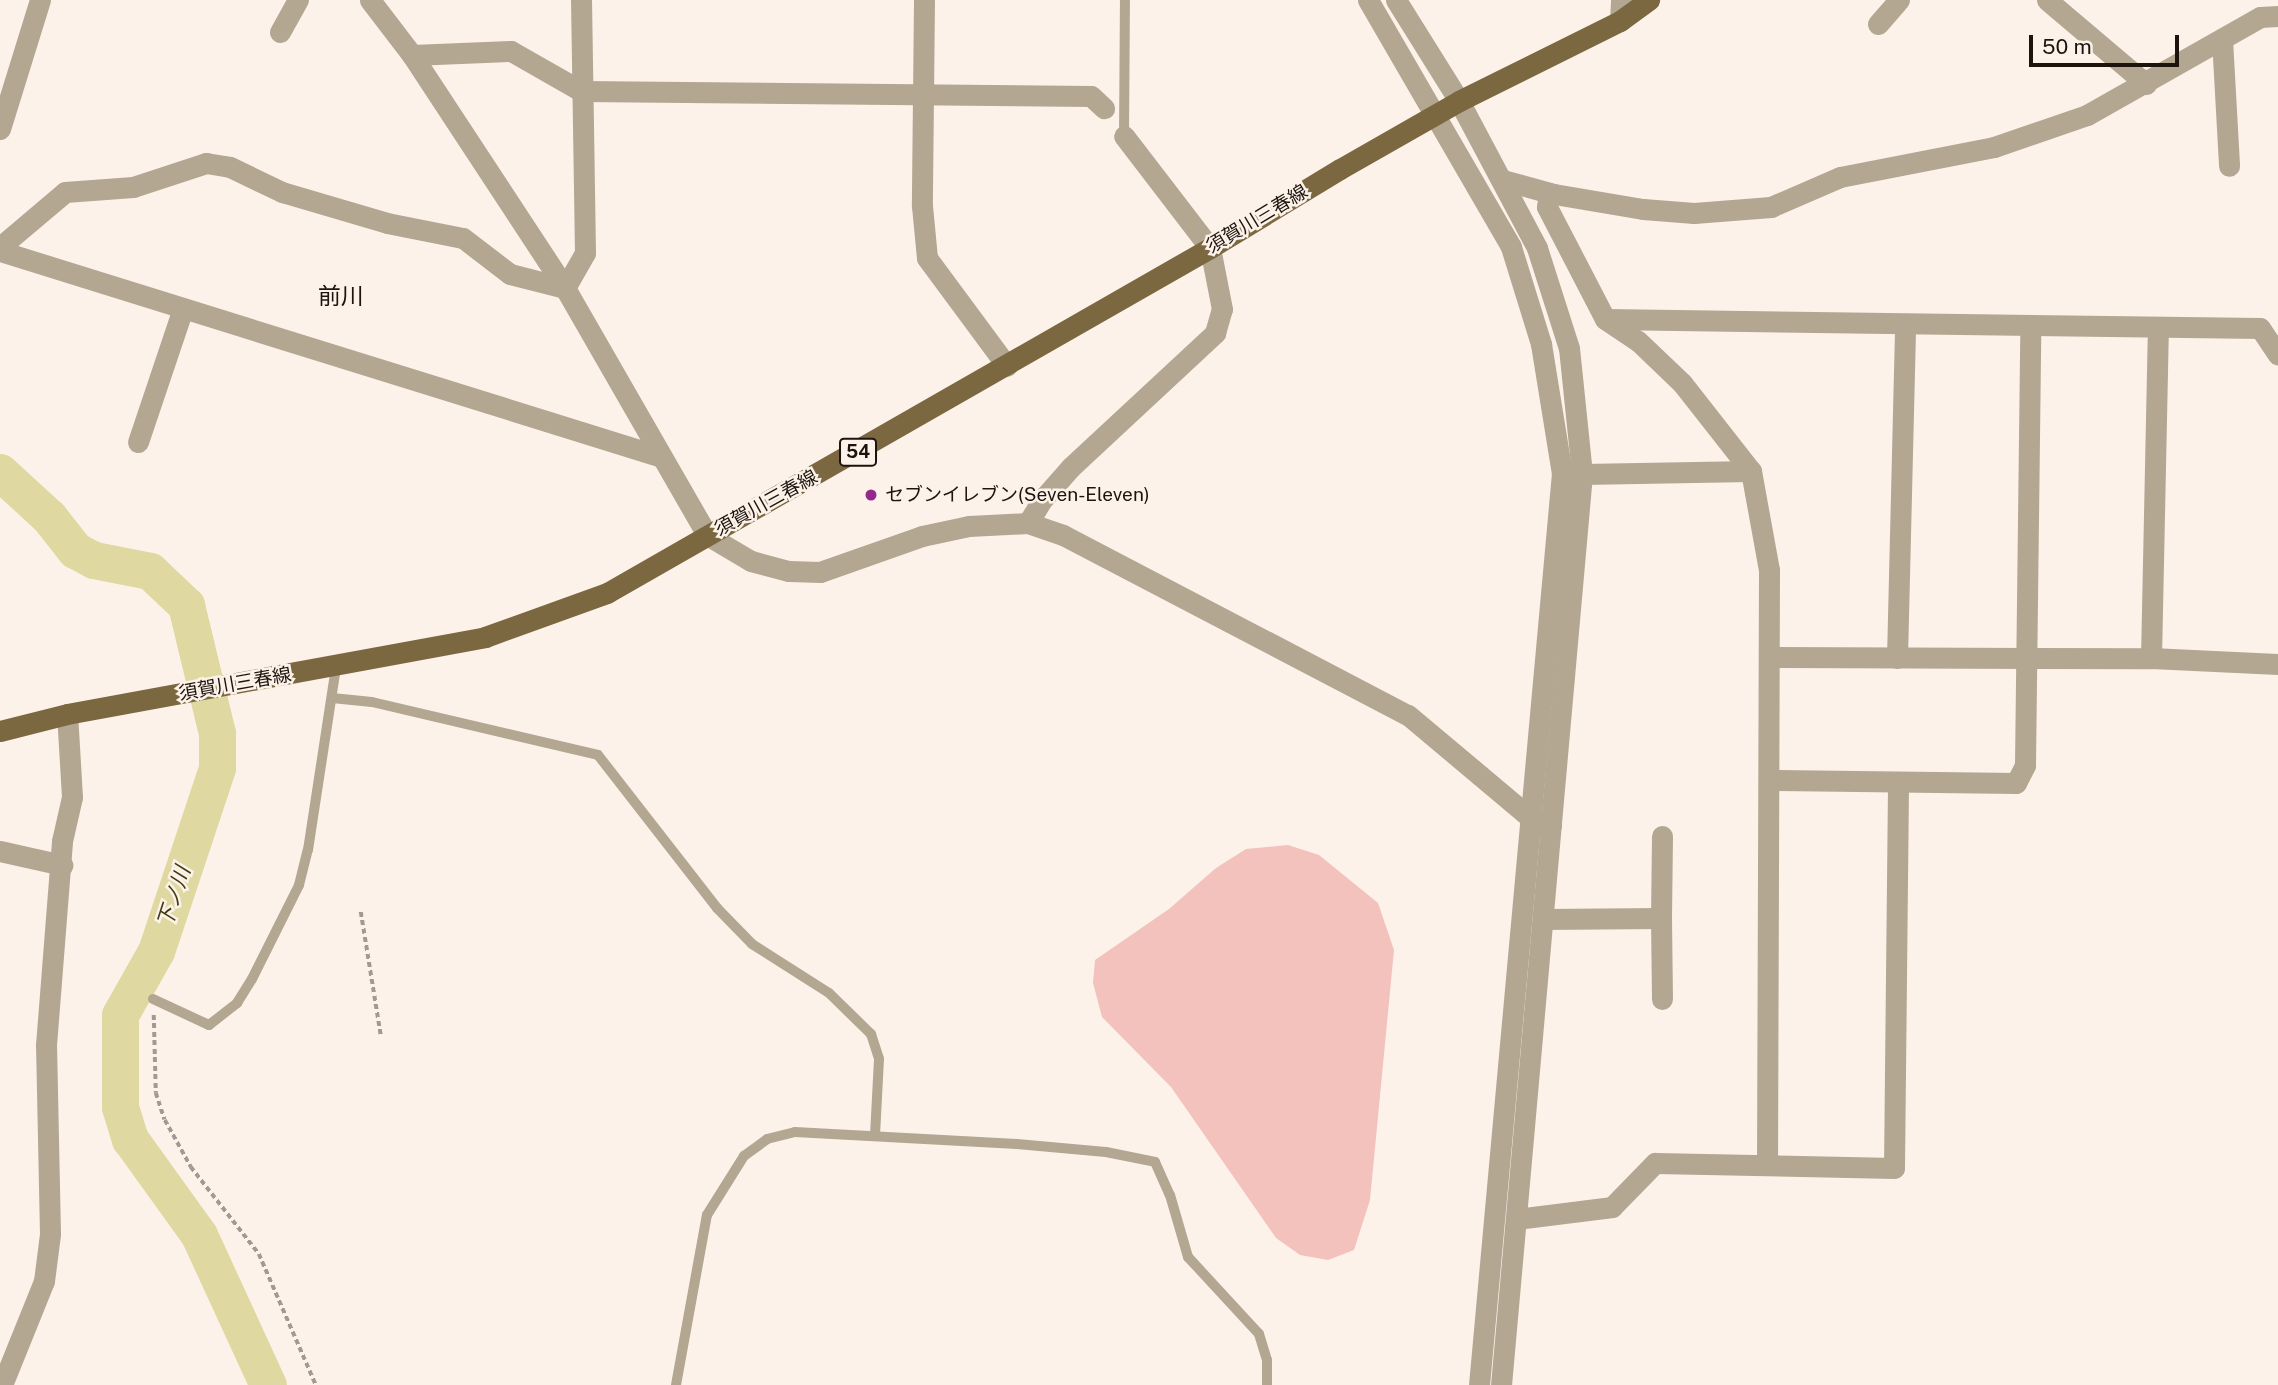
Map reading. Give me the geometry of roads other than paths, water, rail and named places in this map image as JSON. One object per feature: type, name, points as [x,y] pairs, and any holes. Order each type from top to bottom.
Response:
[{"type":"main road","name":"須賀川三春線","points":[[0,731],[67,714],[485,638],[557,612],[649,572],[707,535],[1210,248],[1340,169],[1438,117],[1459,101],[1620,10],[1649,0]]},
{"type":"street","points":[[0,129],[40,0]]},
{"type":"street","points":[[280,32],[298,0]]},
{"type":"street","points":[[370,0],[412,55],[565,288],[707,535],[751,561],[820,572],[922,536],[995,522],[1028,523],[1098,550],[1353,690],[1408,715],[1542,822]]},
{"type":"street","points":[[565,288],[585,253],[580,0]]},
{"type":"street","points":[[924,0],[922,206],[927,258],[1007,366]]},
{"type":"street","points":[[1368,0],[1511,247],[1541,344],[1562,473],[1542,822],[1543,919],[1501,1385]]},
{"type":"street","points":[[1396,0],[1459,101],[1537,248],[1569,348],[1582,474],[1479,1385]]},
{"type":"street","points":[[1878,24],[1899,0]]},
{"type":"street","points":[[2047,0],[2146,84]]},
{"type":"street","points":[[1503,180],[1549,193],[1694,213],[1771,207],[1870,169],[1994,147],[2087,115],[2146,84],[2265,11]]},
{"type":"street","points":[[2222,39],[2229,166]]},
{"type":"street","points":[[412,55],[511,51],[581,91],[1091,96],[1104,108]]},
{"type":"street","points":[[1028,523],[1041,501],[1071,467],[1215,333],[1222,309],[1210,248],[1124,136]]},
{"type":"street","points":[[0,249],[65,192],[133,187],[206,163],[230,167],[282,192],[387,223],[428,228],[463,238],[510,274],[565,288]]},
{"type":"street","points":[[1549,193],[1547,207],[1605,318],[1638,341],[1682,383],[1751,471],[1769,570],[1771,657],[1768,1164]]},
{"type":"street","points":[[0,249],[662,457]]},
{"type":"street","points":[[138,442],[183,308]]},
{"type":"street","points":[[1605,318],[1905,326],[2260,328],[2278,355]]},
{"type":"street","points":[[1769,780],[1898,784],[2015,783],[2025,765],[2030,325]]},
{"type":"street","points":[[1897,658],[1905,326]]},
{"type":"street","points":[[2151,658],[2158,328]]},
{"type":"street","points":[[1582,474],[1751,471]]},
{"type":"street","points":[[1771,657],[2027,660],[2151,658],[2278,664]]},
{"type":"street","points":[[2,1385],[44,1281],[50,1234],[46,1045],[62,865],[72,797],[67,714]]},
{"type":"street","points":[[1517,1219],[1612,1207],[1655,1163],[1894,1168],[1898,784]]},
{"type":"street","points":[[1662,836],[1662,999]]},
{"type":"street","points":[[0,852],[62,865]]},
{"type":"street","points":[[1543,919],[1661,918]]},
{"type":"lane","points":[[1124,136],[1125,0]]},
{"type":"lane","points":[[153,999],[209,1026],[237,1003],[252,979],[299,884],[316,810],[336,667]]},
{"type":"lane","points":[[332,698],[372,702],[598,755],[717,908],[752,944],[829,993],[871,1034],[879,1059],[876,1135]]},
{"type":"lane","points":[[676,1385],[699,1242],[707,1215],[732,1170],[754,1147],[779,1135],[876,1135],[1107,1152],[1155,1162],[1167,1185],[1188,1258],[1259,1334],[1267,1360],[1267,1385]]},
{"type":"waterway","name":"下ノ川","points":[[0,472],[49,517],[75,550],[94,560],[150,571],[186,605],[217,733],[217,768],[156,951],[120,1015],[120,1107],[130,1139],[199,1235],[268,1385]]},
{"type":"place","name":"セブンイレブン(Seven-Eleven)","points":[[871,495]]},
{"type":"district","name":"前川","points":[[341,296]]}]
